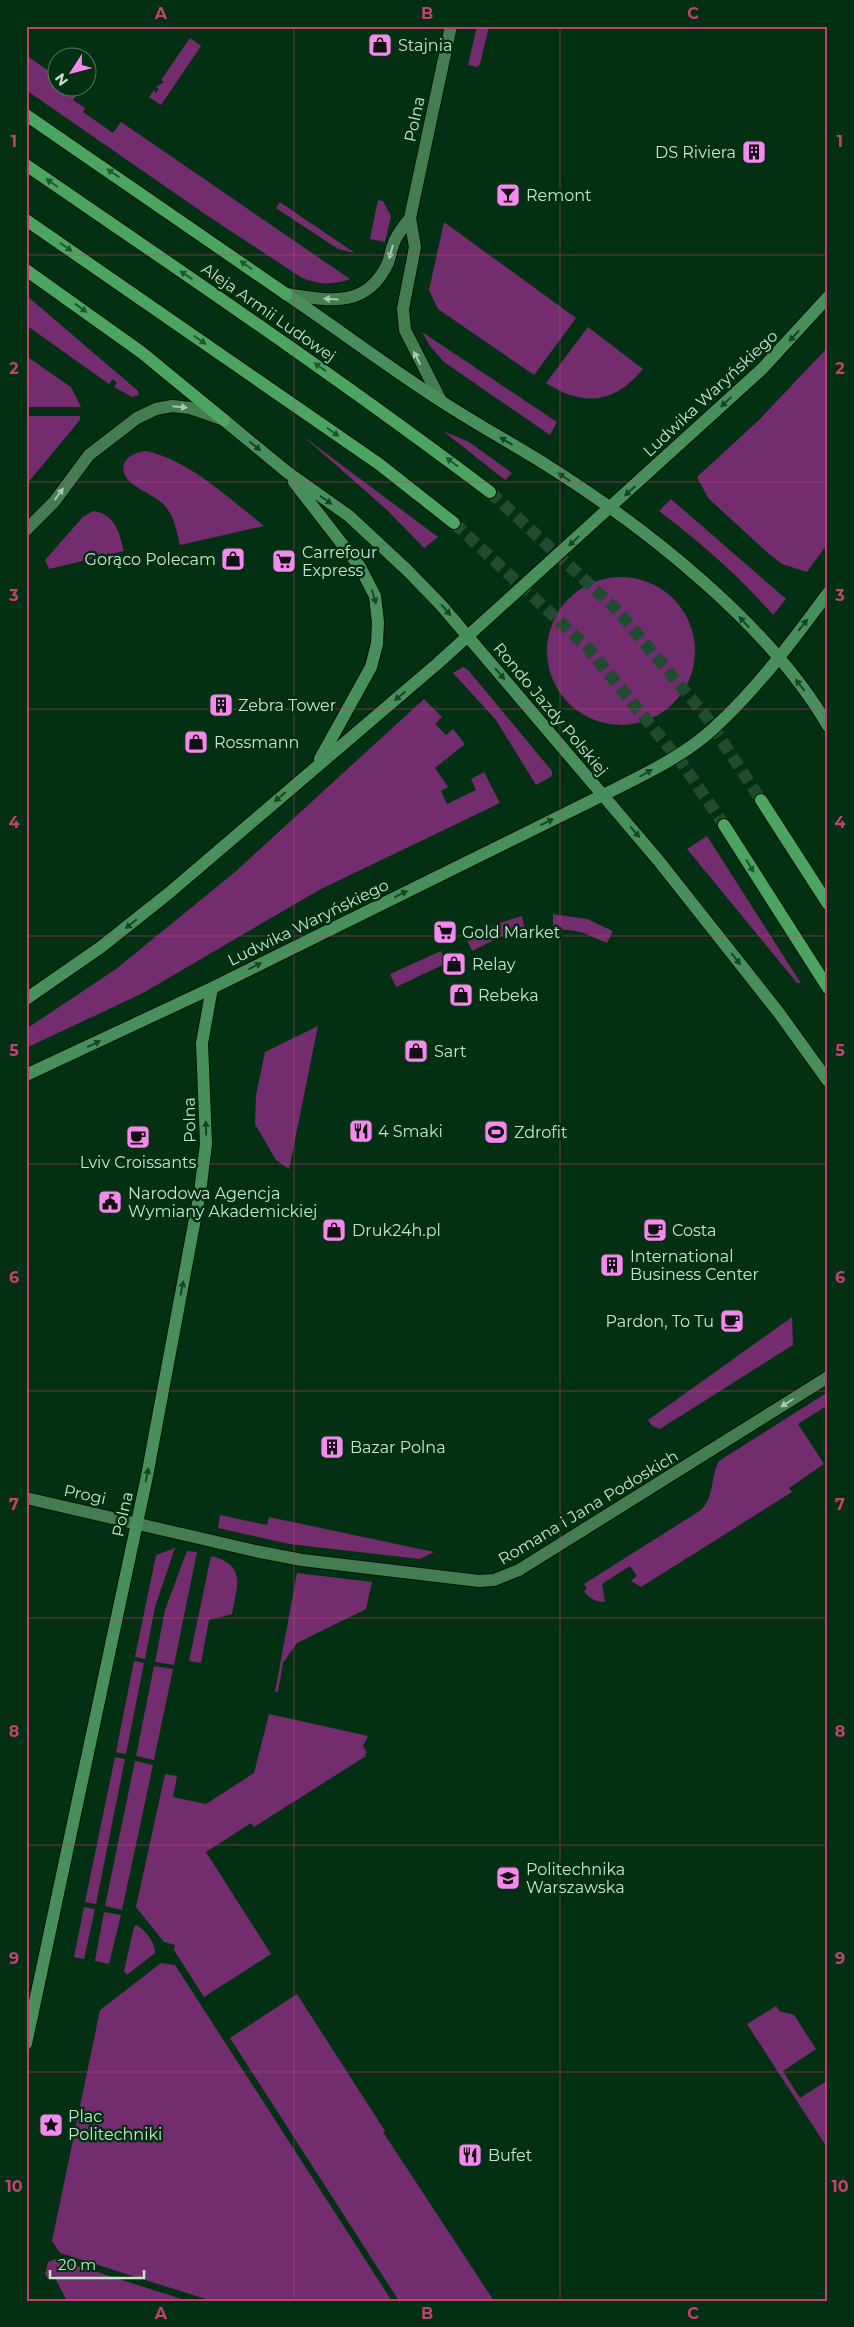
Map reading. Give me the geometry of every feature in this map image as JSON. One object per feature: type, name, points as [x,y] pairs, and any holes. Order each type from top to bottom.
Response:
[{"type":"main road","points":[[26,115],[441,401],[548,466],[610,508],[671,555],[724,600],[800,684],[828,726]]},
{"type":"main road","name":"Aleja Armii Ludowej","points":[[26,165],[314,363],[490,492]]},
{"type":"main road","points":[[26,220],[379,464],[454,523]]},
{"type":"main road","points":[[26,270],[141,352],[287,472],[360,567],[375,596],[378,622],[377,644],[371,667],[317,765]]},
{"type":"main road","name":"Ludwika Waryńskiego","points":[[610,508],[762,369],[828,297]]},
{"type":"main road","name":"Rondo Jazdy Polskiej","points":[[287,472],[349,516],[426,589],[603,795],[688,748],[714,728],[777,657]]},
{"type":"main road","points":[[26,999],[101,947],[169,893],[468,636],[610,508]]},
{"type":"main road","points":[[777,657],[828,593]]},
{"type":"main road","points":[[603,795],[658,860],[767,998],[828,1082]]},
{"type":"main road","name":"Ludwika Waryńskiego","points":[[26,1076],[212,988],[603,795]]},
{"type":"main road","points":[[761,800],[828,904]]},
{"type":"main road","points":[[724,824],[828,988]]},
{"type":"main road","name":"Polna","points":[[26,2044],[167,1378],[204,1168],[205,1104],[201,1051],[212,988]]},
{"type":"street","name":"Polna","points":[[286,294],[339,300],[365,292],[384,270],[394,243],[410,218],[450,26]]},
{"type":"street","name":"Polna","points":[[410,218],[415,247],[403,309],[405,330],[441,401]]},
{"type":"street","points":[[26,530],[54,502],[89,455],[137,418],[156,409],[172,406],[190,408],[224,420]]},
{"type":"street","name":"Romana i Jana Podoskich","points":[[136,1523],[302,1560],[465,1580],[489,1580],[505,1577],[519,1570],[639,1493],[697,1460],[828,1377]]},
{"type":"street","name":"Progi","points":[[26,1498],[136,1523]]},
{"type":"shaded area","points":[[477,26],[489,26],[480,64],[477,67],[468,65]]},
{"type":"shaded area","points":[[190,38],[201,46],[161,105],[149,97],[154,90],[156,93],[159,89],[156,87],[164,82],[161,80]]},
{"type":"shaded area","points":[[26,55],[48,71],[48,98],[74,98],[73,100],[85,108],[83,112],[113,133],[121,122],[350,279],[326,283],[302,278],[205,214],[26,90]]},
{"type":"shaded area","points":[[378,200],[383,201],[391,216],[385,242],[370,239]]},
{"type":"shaded area","points":[[280,202],[355,253],[338,249],[276,208]]},
{"type":"shaded area","points":[[444,222],[576,318],[534,375],[438,309],[429,290]]},
{"type":"shaded area","points":[[26,295],[138,391],[139,395],[132,397],[114,387],[117,383],[113,379],[109,384],[26,325]]},
{"type":"shaded area","points":[[588,327],[643,369],[621,389],[610,395],[598,398],[573,396],[546,383]]},
{"type":"shaded area","points":[[422,332],[557,422],[550,435],[444,362],[430,346]]},
{"type":"shaded area","points":[[828,347],[828,543],[807,572],[782,564],[769,554],[708,498],[697,477],[759,420]]},
{"type":"shaded area","points":[[26,356],[71,387],[81,407],[26,407]]},
{"type":"shaded area","points":[[26,416],[80,416],[80,420],[26,485]]},
{"type":"shaded area","points":[[443,431],[469,442],[512,473],[505,480]]},
{"type":"shaded area","points":[[303,436],[438,537],[424,548],[387,510]]},
{"type":"shaded area","points":[[146,451],[178,463],[193,472],[264,526],[180,545],[175,524],[165,506],[126,478],[124,471],[125,461],[136,453]]},
{"type":"shaded area","points":[[671,499],[786,599],[773,615],[719,560],[659,511]]},
{"type":"shaded area","points":[[93,511],[101,513],[112,520],[118,531],[124,551],[49,569],[45,560],[83,517]]},
{"type":"shaded area","points":[[621,577],[649,583],[673,599],[689,623],[695,651],[689,679],[673,703],[649,719],[621,725],[593,719],[569,703],[553,679],[547,651],[553,623],[569,599],[593,583]]},
{"type":"shaded area","points":[[463,667],[468,670],[552,771],[552,776],[536,785],[496,720],[453,673]]},
{"type":"shaded area","points":[[424,699],[442,717],[435,724],[446,735],[453,729],[465,744],[435,768],[448,787],[441,791],[447,804],[476,790],[471,779],[484,772],[500,803],[319,890],[143,993],[26,1048],[26,1029],[116,969],[235,872]]},
{"type":"shaded area","points":[[707,836],[801,983],[797,983],[687,849]]},
{"type":"shaded area","points":[[553,914],[587,919],[613,931],[607,943],[581,932],[553,928]]},
{"type":"shaded area","points":[[522,916],[525,930],[500,937],[472,951],[466,938],[499,923]]},
{"type":"shaded area","points":[[441,951],[447,963],[396,987],[390,974]]},
{"type":"shaded area","points":[[318,1026],[289,1169],[276,1160],[255,1124],[256,1095],[265,1052]]},
{"type":"shaded area","points":[[792,1317],[793,1345],[660,1429],[652,1426],[648,1420]]},
{"type":"shaded area","points":[[828,1392],[828,1405],[798,1424],[824,1464],[789,1488],[792,1492],[641,1587],[631,1581],[637,1576],[630,1566],[602,1584],[605,1602],[590,1598],[584,1591],[587,1588],[584,1584],[701,1510],[708,1499],[719,1461]]},
{"type":"shaded area","points":[[220,1515],[267,1525],[269,1517],[434,1552],[420,1559],[289,1544],[218,1528]]},
{"type":"shaded area","points":[[175,1548],[155,1607],[145,1659],[135,1657],[156,1555]]},
{"type":"shaded area","points":[[187,1551],[197,1552],[174,1665],[155,1662],[165,1610]]},
{"type":"shaded area","points":[[211,1556],[230,1565],[235,1571],[237,1585],[232,1614],[209,1620],[201,1663],[189,1661]]},
{"type":"shaded area","points":[[297,1573],[372,1582],[366,1609],[297,1643],[283,1663],[278,1692],[275,1692]]},
{"type":"shaded area","points":[[134,1661],[144,1663],[126,1754],[116,1752]]},
{"type":"shaded area","points":[[154,1666],[173,1669],[154,1760],[136,1756]]},
{"type":"shaded area","points":[[269,1714],[368,1736],[363,1746],[367,1753],[365,1754],[366,1756],[254,1827],[251,1823],[206,1852],[271,1954],[204,1997],[174,1950],[175,1945],[164,1942],[136,1907],[165,1774],[177,1776],[173,1797],[206,1804],[254,1773]]},
{"type":"shaded area","points":[[115,1757],[125,1759],[96,1904],[85,1902]]},
{"type":"shaded area","points":[[135,1761],[153,1765],[122,1910],[105,1906]]},
{"type":"shaded area","points":[[84,1907],[95,1909],[84,1959],[74,1957]]},
{"type":"shaded area","points":[[104,1912],[121,1915],[109,1964],[95,1961]]},
{"type":"shaded area","points":[[136,1925],[149,1937],[154,1945],[155,1953],[127,1975],[124,1971]]},
{"type":"shaded area","points":[[161,1963],[175,1965],[392,2301],[212,2301],[60,2253],[52,2241],[100,2010]]},
{"type":"shaded area","points":[[297,1994],[385,2131],[383,2132],[494,2301],[399,2301],[230,2038]]},
{"type":"shaded area","points":[[776,2006],[779,2011],[794,2015],[816,2049],[783,2071],[800,2098],[828,2080],[828,2149],[747,2024]]},
{"type":"shaded area","points":[[56,2259],[188,2301],[67,2301],[54,2276],[48,2279],[45,2274],[48,2262]]},
{"type":"tunnel","points":[[490,492],[618,611],[705,715],[761,800]]},
{"type":"tunnel","points":[[454,523],[587,647],[684,766],[724,825]]},
{"type":"place","name":"Stajnia","points":[[380,45]]},
{"type":"place","name":"DS Riviera","points":[[754,152]]},
{"type":"place","name":"Remont","points":[[508,195]]},
{"type":"place","name":"Gorąco Polecam","points":[[233,559]]},
{"type":"place","name":"Carrefour Express","points":[[284,561]]},
{"type":"place","name":"Zebra Tower","points":[[221,705]]},
{"type":"place","name":"Rossmann","points":[[196,742]]},
{"type":"place","name":"Gold Market","points":[[445,932]]},
{"type":"place","name":"Relay","points":[[454,964]]},
{"type":"place","name":"Rebeka","points":[[461,995]]},
{"type":"place","name":"Sart","points":[[416,1051]]},
{"type":"place","name":"4 Smaki","points":[[361,1131]]},
{"type":"place","name":"Zdrofit","points":[[496,1132]]},
{"type":"place","name":"Lviv Croissants","points":[[138,1137]]},
{"type":"place","name":"Narodowa Agencja Wymiany Akademickiej","points":[[110,1202]]},
{"type":"place","name":"Druk24h.pl","points":[[334,1230]]},
{"type":"place","name":"Costa","points":[[655,1230]]},
{"type":"place","name":"International Business Center","points":[[612,1265]]},
{"type":"place","name":"Pardon, To Tu","points":[[732,1321]]},
{"type":"place","name":"Bazar Polna","points":[[332,1447]]},
{"type":"place","name":"Politechnika Warszawska","points":[[508,1878]]},
{"type":"place","name":"Plac Politechniki","points":[[51,2125]]},
{"type":"place","name":"Bufet","points":[[470,2155]]}]
